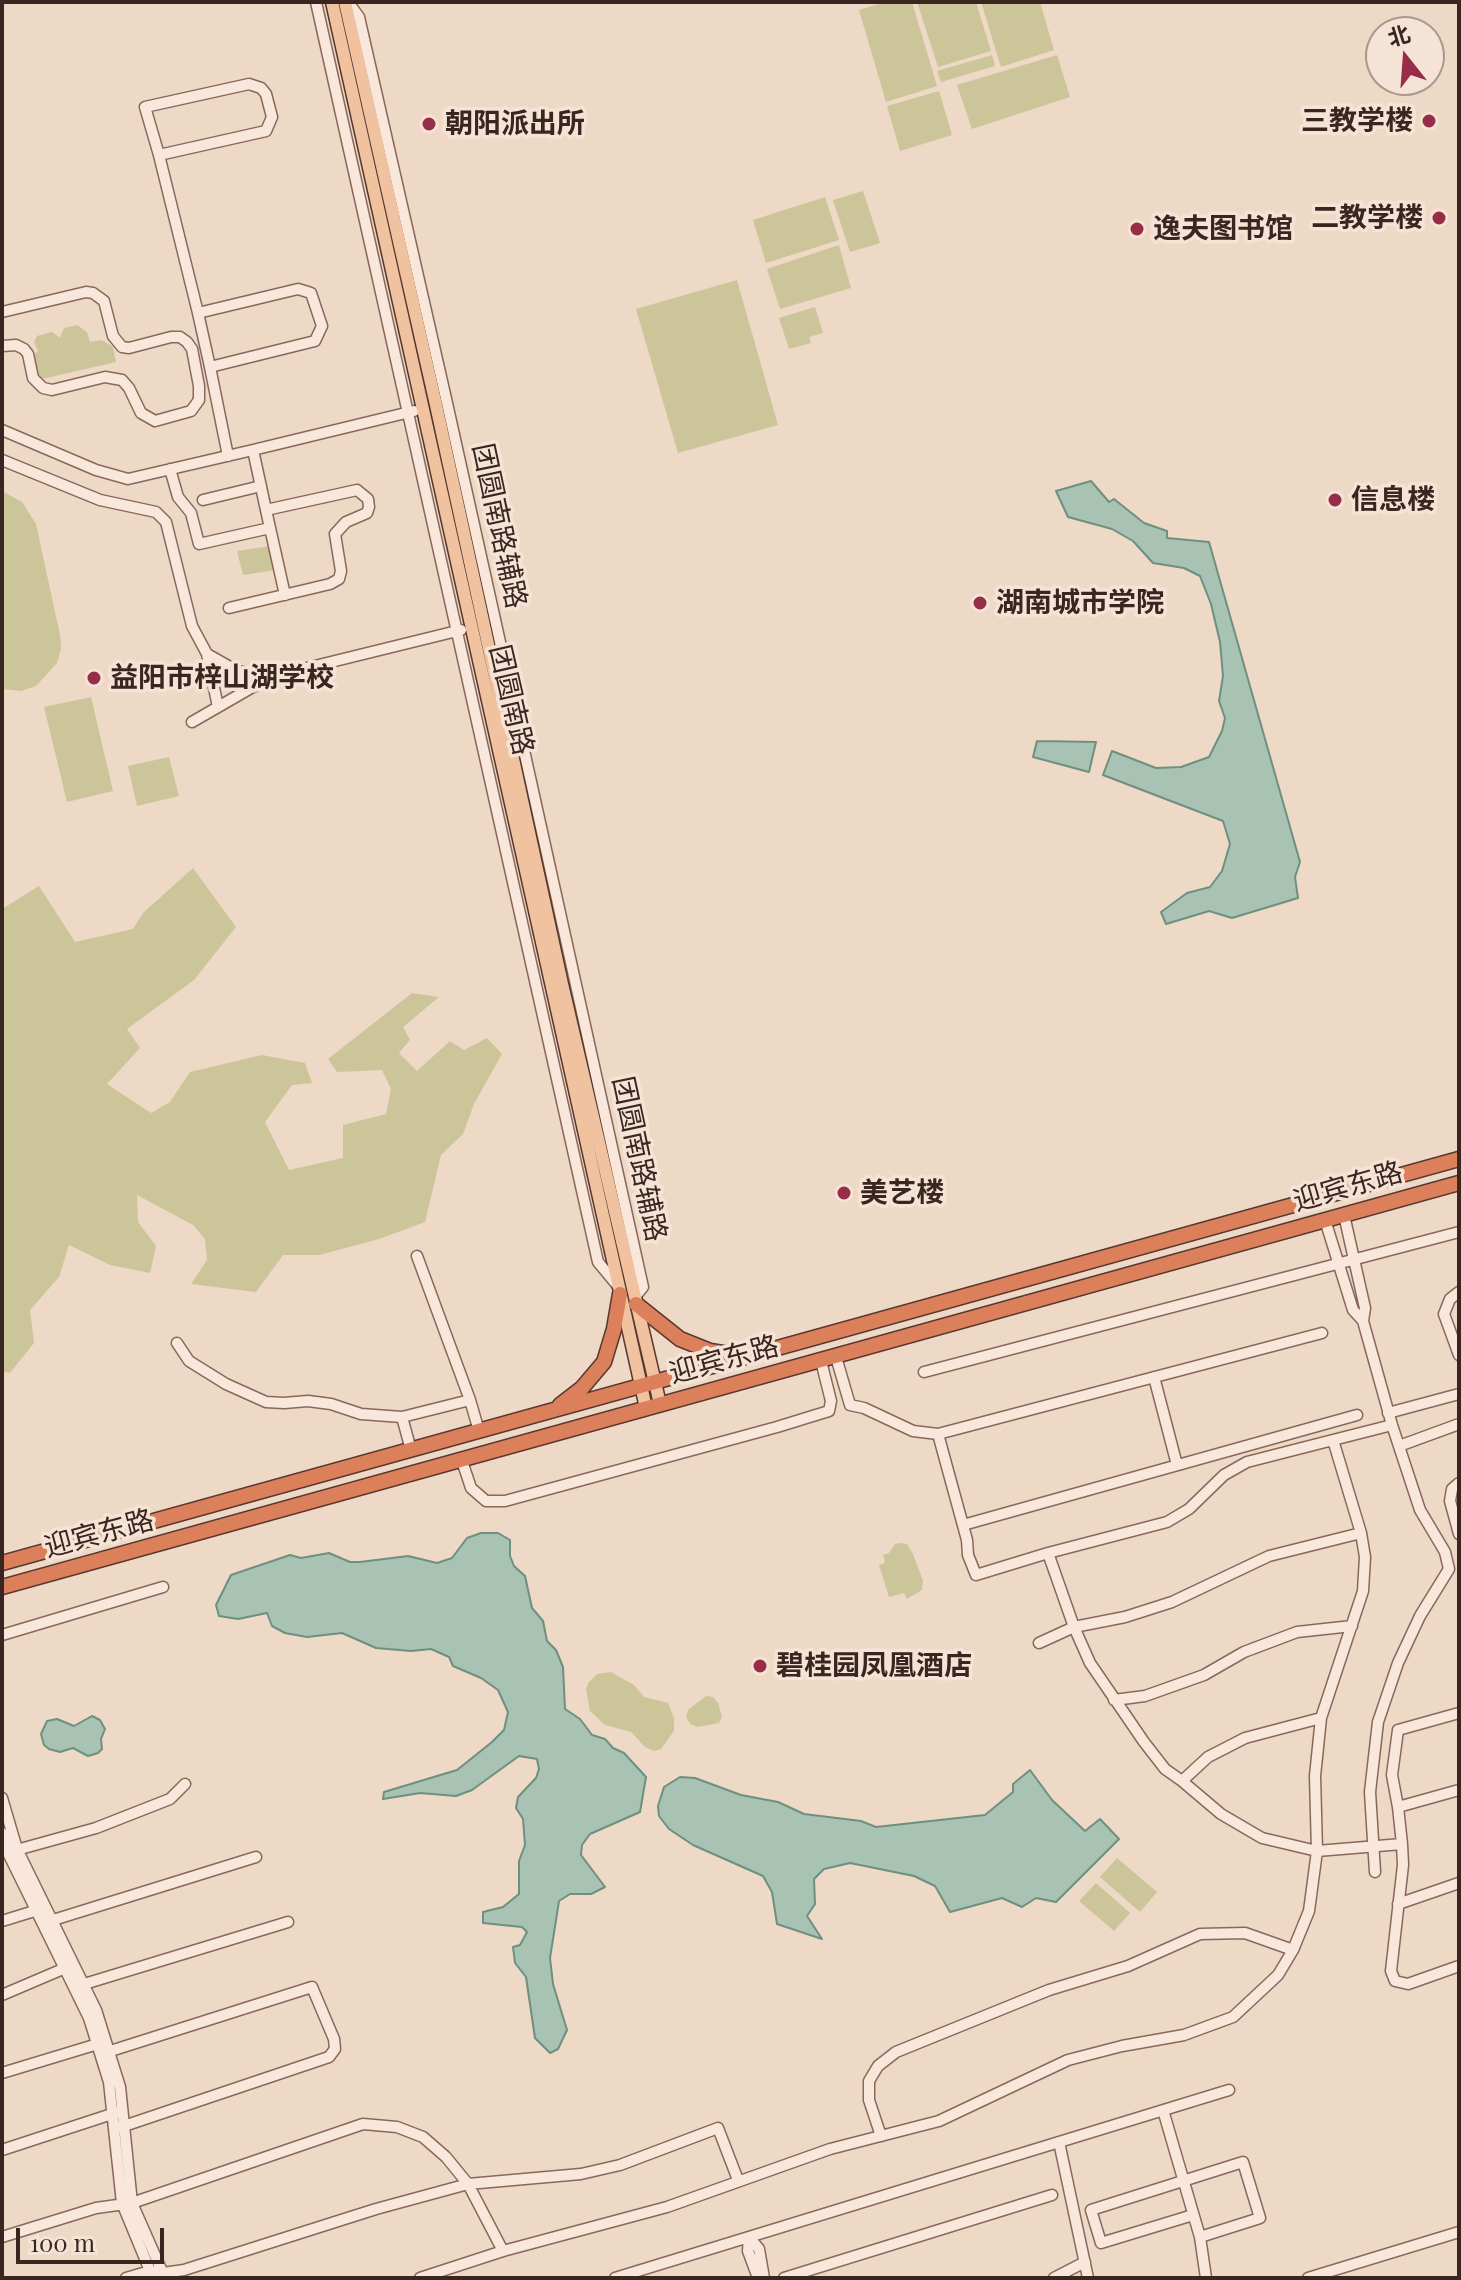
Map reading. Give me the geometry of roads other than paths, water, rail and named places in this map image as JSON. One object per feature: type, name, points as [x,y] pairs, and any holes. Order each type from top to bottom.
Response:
[{"type":"highway","name":"迎宾东路","points":[[2,1563],[1459,1159]]},
{"type":"highway","name":"迎宾东路","points":[[2,1587],[1459,1183]]},
{"type":"highway","points":[[554,1410],[582,1388],[604,1362],[627,1295],[680,1339],[710,1351],[746,1356]]},
{"type":"main road","name":"团圆南路","points":[[332,2],[424,408],[464,629],[647,1384]]},
{"type":"main road","name":"团圆南路","points":[[346,2],[653,1406]]},
{"type":"street","points":[[192,722],[270,677],[464,629],[410,412],[316,2]]},
{"type":"street","points":[[159,155],[266,131],[272,117],[266,94],[261,88],[249,84],[145,107],[198,313],[228,456]]},
{"type":"street","points":[[198,313],[298,289],[306,290],[315,299],[322,326],[315,341],[306,345],[210,367]]},
{"type":"street","points":[[2,312],[86,292],[93,293],[104,301],[113,336],[122,347],[171,337],[180,337],[187,342],[192,349],[199,400],[191,411],[155,421],[141,413],[122,380],[105,377],[52,390],[43,388],[33,378],[24,349],[16,345],[2,346]]},
{"type":"street","points":[[2,430],[96,470],[128,479],[424,408]]},
{"type":"street","points":[[253,450],[285,595]]},
{"type":"street","points":[[2,460],[100,500],[156,512],[166,522],[192,626],[207,654],[218,707]]},
{"type":"street","points":[[170,469],[178,497],[191,513],[199,544],[270,528]]},
{"type":"street","points":[[203,500],[261,486]]},
{"type":"street","points":[[229,608],[330,584],[339,579],[341,571],[335,534],[346,522],[367,513],[368,499],[357,490],[266,510]]},
{"type":"street","points":[[207,654],[237,671],[270,677]]},
{"type":"street","points":[[1344,1215],[1365,1308],[1363,1321],[1388,1413],[1420,1510],[1445,1552],[1449,1569],[1420,1616],[1398,1663],[1378,1722],[1370,1792],[1375,1872]]},
{"type":"street","points":[[1325,1220],[1353,1310],[1363,1321]]},
{"type":"street","points":[[924,1372],[1459,1232]]},
{"type":"street","points":[[417,1256],[479,1431]]},
{"type":"street","points":[[1459,1292],[1450,1299],[1444,1314],[1459,1355]]},
{"type":"street","points":[[836,1357],[850,1405],[864,1408],[913,1431],[938,1434],[1322,1333]]},
{"type":"street","points":[[177,1343],[189,1361],[226,1384],[266,1402],[308,1401],[331,1404],[361,1414],[402,1417],[470,1400]]},
{"type":"street","points":[[462,1461],[471,1488],[486,1501],[505,1501],[777,1427],[829,1411],[831,1401],[821,1361]]},
{"type":"street","points":[[1154,1377],[1177,1465]]},
{"type":"street","points":[[1388,1413],[1459,1394]]},
{"type":"street","points":[[963,1525],[1357,1415]]},
{"type":"street","points":[[402,1417],[411,1450]]},
{"type":"street","points":[[1399,1446],[1459,1424]]},
{"type":"street","points":[[938,1434],[968,1555],[976,1575],[1167,1522],[1189,1509],[1224,1475],[1247,1462],[1392,1425]]},
{"type":"street","points":[[420,2278],[503,2251],[667,2207],[830,2149],[939,2121],[1068,2060],[1184,2035],[1233,2017],[1278,1975],[1293,1950],[1309,1911],[1317,1851],[1315,1776],[1321,1718],[1363,1591],[1365,1557],[1361,1533],[1333,1440]]},
{"type":"street","points":[[1459,1483],[1452,1489],[1450,1501],[1459,1531]]},
{"type":"street","points":[[1039,1643],[1074,1627],[1125,1617],[1172,1602],[1269,1556],[1361,1533]]},
{"type":"street","points":[[1048,1553],[1090,1663],[1165,1769],[1221,1814],[1262,1838],[1317,1851],[1402,1844]]},
{"type":"street","points":[[2,1635],[163,1587]]},
{"type":"street","points":[[1114,1700],[1145,1696],[1204,1675],[1244,1652],[1297,1632],[1352,1626]]},
{"type":"street","points":[[1459,1713],[1398,1730],[1392,1775],[1403,1865],[1391,1971],[1395,1981],[1408,1984],[1459,1966]]},
{"type":"street","points":[[1182,1781],[1208,1757],[1245,1738],[1321,1718]]},
{"type":"street","points":[[13,1851],[96,1828],[170,1799],[185,1784]]},
{"type":"street","points":[[1398,1807],[1459,1790]]},
{"type":"street","points":[[2,1798],[5,1832],[71,1966],[120,2087],[118,2112],[127,2203],[158,2275]]},
{"type":"street","points":[[49,1921],[256,1857]]},
{"type":"street","points":[[1398,1904],[1459,1883]]},
{"type":"street","points":[[2,1921],[42,1909]]},
{"type":"street","points":[[80,1986],[288,1922]]},
{"type":"street","points":[[881,2136],[869,2100],[869,2081],[878,2066],[896,2052],[1049,1990],[1128,1966],[1200,1934],[1245,1933],[1293,1950]]},
{"type":"street","points":[[2,1995],[71,1966]]},
{"type":"street","points":[[2,2073],[104,2048],[312,1987],[334,2039],[335,2049],[329,2057],[120,2127]]},
{"type":"street","points":[[615,2278],[1229,2090]]},
{"type":"street","points":[[1163,2110],[1200,2237],[1206,2278]]},
{"type":"street","points":[[2,2150],[118,2112]]},
{"type":"street","points":[[2,2237],[96,2208],[127,2203],[363,2124],[397,2127],[423,2137],[446,2157],[468,2184],[503,2251]]},
{"type":"street","points":[[126,2278],[184,2270],[376,2209],[468,2184],[581,2174],[620,2165],[718,2128],[738,2180]]},
{"type":"street","points":[[1059,2142],[1088,2278]]},
{"type":"street","points":[[1193,2215],[1101,2243],[1091,2210],[1243,2162],[1260,2218],[1200,2237]]},
{"type":"street","points":[[784,2278],[1052,2195]]},
{"type":"street","points":[[1308,2278],[1459,2232]]},
{"type":"street","points":[[749,2237],[748,2251],[758,2278]]},
{"type":"street","points":[[749,2237],[759,2249],[764,2278]]},
{"type":"street","points":[[1054,2278],[1085,2262]]},
{"type":"place","name":"三教学楼","points":[[1429,121]]},
{"type":"place","name":"朝阳派出所","points":[[429,124]]},
{"type":"place","name":"二教学楼","points":[[1439,218]]},
{"type":"place","name":"逸夫图书馆","points":[[1137,229]]},
{"type":"place","name":"信息楼","points":[[1335,500]]},
{"type":"place","name":"湖南城市学院","points":[[980,603]]},
{"type":"place","name":"益阳市梓山湖学校","points":[[94,678]]},
{"type":"place","name":"美艺楼","points":[[844,1193]]},
{"type":"place","name":"碧桂园凤凰酒店","points":[[760,1666]]}]
